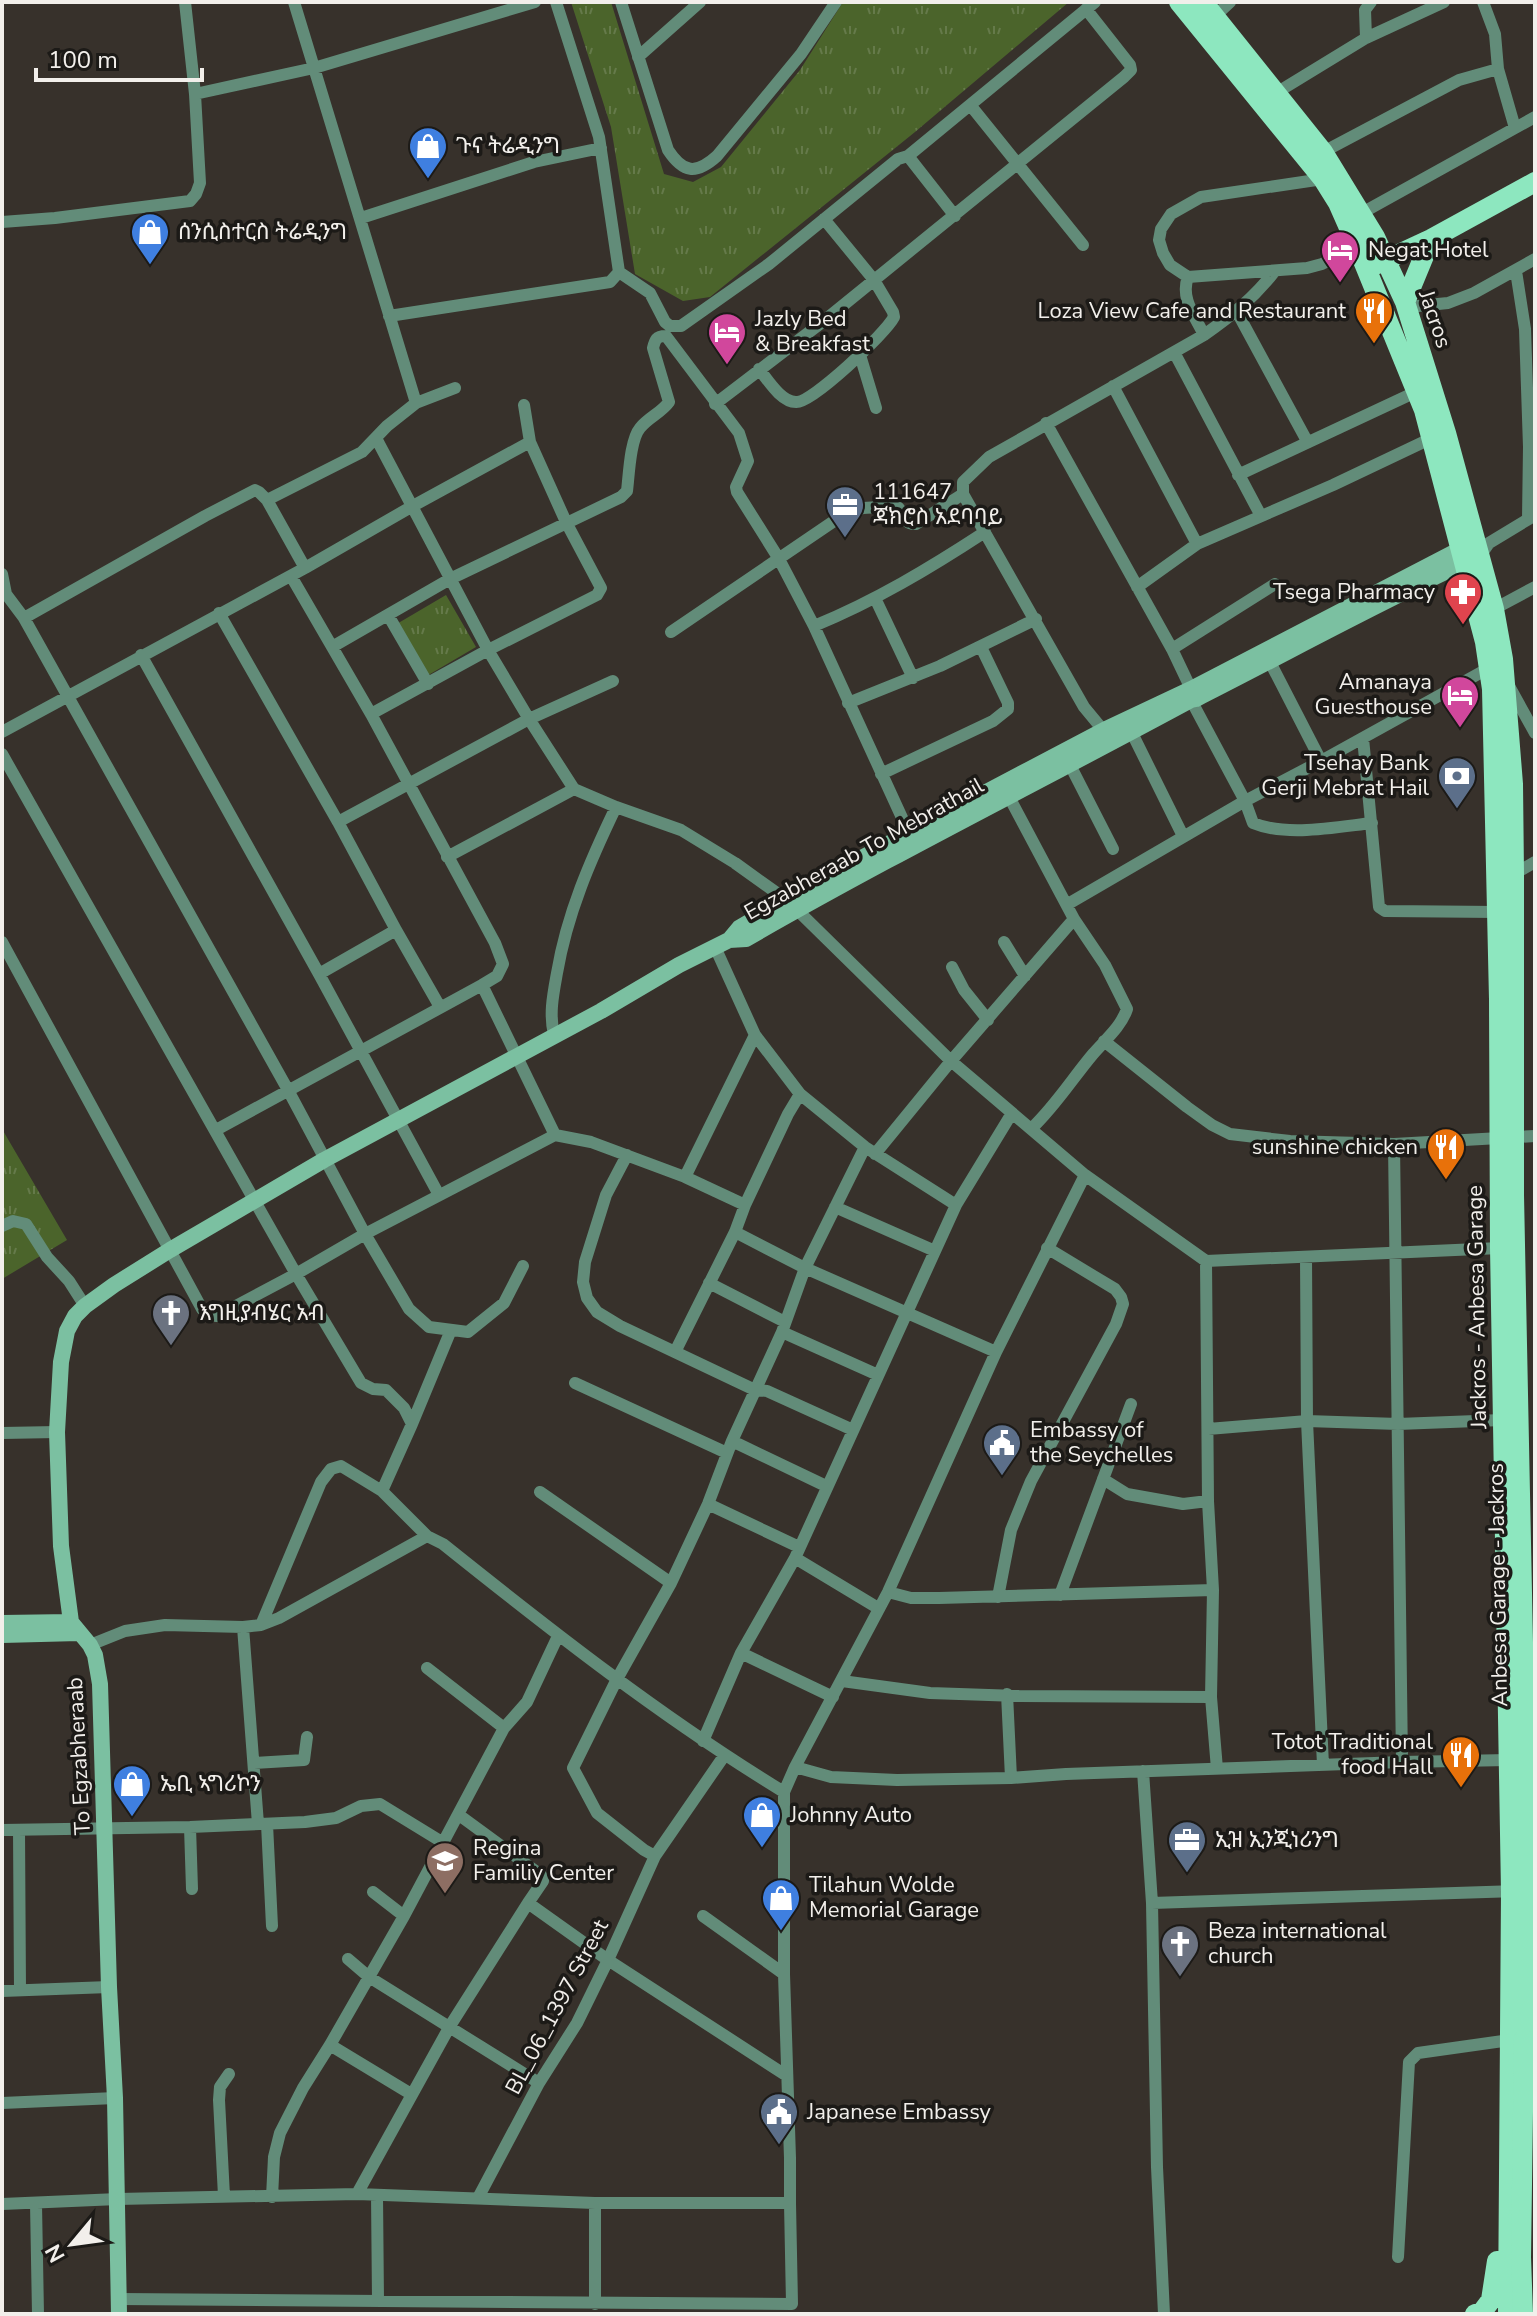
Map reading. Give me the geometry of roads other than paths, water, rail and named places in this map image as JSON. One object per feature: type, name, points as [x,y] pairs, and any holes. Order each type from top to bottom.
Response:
[{"type":"main road","name":"Jacros","points":[[1179,2],[1323,179],[1338,203],[1366,270],[1424,388],[1494,609],[1497,674]]},
{"type":"main road","name":"Jacros","points":[[1216,7],[1276,93],[1323,152],[1386,260],[1406,305],[1432,438],[1474,550]]},
{"type":"main road","points":[[1366,270],[1431,239],[1535,182]]},
{"type":"main road","points":[[1406,305],[1431,239]]},
{"type":"main road","points":[[254,1201],[722,943],[739,928],[793,905],[831,874],[1474,550]]},
{"type":"main road","name":"Egzabheraab To Mebrathail","points":[[793,905],[917,846],[1069,763],[1108,736],[1131,731],[1191,694],[1270,662],[1421,583],[1474,550]]},
{"type":"main road","name":"Jackros - Anbesa Garage","points":[[1474,550],[1485,642],[1497,674],[1494,720],[1497,912],[1516,1137],[1500,1248],[1502,1420],[1514,1597],[1509,1760],[1519,1891],[1521,2033]]},
{"type":"main road","name":"Anbesa Garage - Jackros","points":[[1497,674],[1513,784],[1516,1137],[1514,1597],[1531,1828],[1519,1891],[1521,2033]]},
{"type":"main road","name":"To Egzabheraab","points":[[119,2306],[100,1684],[95,1655],[80,1633],[61,1546],[57,1432],[64,1343],[75,1316],[85,1306],[170,1250],[254,1201]]},
{"type":"main road","points":[[2,1623],[80,1633]]},
{"type":"main road","points":[[2,1635],[80,1633]]},
{"type":"main road","points":[[1508,2314],[1510,2085],[1521,2033]]},
{"type":"main road","points":[[1475,2314],[1482,2312],[1491,2300],[1497,2263],[1498,2075],[1521,2033]]},
{"type":"main road","points":[[1521,2033],[1523,2314]]},
{"type":"street","points":[[2,222],[190,201],[196,194],[200,183],[195,94],[185,2]]},
{"type":"street","points":[[294,2],[416,403]]},
{"type":"street","points":[[195,94],[314,68],[535,2]]},
{"type":"street","points":[[556,2],[593,113],[619,272],[650,293],[668,331],[715,404],[739,433],[748,461],[736,487],[737,492],[779,559],[814,626],[909,833]]},
{"type":"street","points":[[621,2],[668,150],[677,164],[685,169],[707,166],[717,156],[801,54],[836,2]]},
{"type":"street","points":[[638,57],[700,2]]},
{"type":"street","points":[[1366,38],[1365,10],[1371,2]]},
{"type":"street","points":[[1276,93],[1366,38],[1444,2]]},
{"type":"street","points":[[1483,2],[1495,34],[1498,69],[1515,128]]},
{"type":"street","points":[[332,647],[450,579],[621,497],[627,491],[635,438],[640,428],[664,410],[669,402],[653,348],[655,340],[720,300],[898,159],[908,156],[1090,6],[1131,70],[955,216],[715,404]]},
{"type":"street","points":[[1323,152],[1459,80],[1498,69]]},
{"type":"street","points":[[971,106],[1083,245]]},
{"type":"street","points":[[1360,214],[1535,117]]},
{"type":"street","points":[[361,218],[534,162],[601,148]]},
{"type":"street","points":[[908,156],[955,216]]},
{"type":"street","points":[[1323,179],[1201,197],[1171,214],[1161,229],[1159,240],[1170,265],[1188,277],[1274,272],[1322,264],[1357,246]]},
{"type":"street","points":[[759,369],[780,393],[795,403],[802,401],[860,355],[885,331],[894,317],[874,280],[824,219]]},
{"type":"street","points":[[1406,305],[1448,303],[1474,293],[1535,259]]},
{"type":"street","points":[[1516,271],[1530,327],[1532,517]]},
{"type":"street","points":[[389,316],[610,282],[619,272]]},
{"type":"street","points":[[1108,736],[1084,707],[963,494],[963,482],[989,457],[1204,335],[1237,312],[1258,293],[1274,272]]},
{"type":"street","points":[[1188,277],[1184,291],[1186,299],[1204,335]]},
{"type":"street","points":[[1237,312],[1307,441]]},
{"type":"street","points":[[1174,352],[1261,516]]},
{"type":"street","points":[[860,355],[876,408]]},
{"type":"street","points":[[1113,386],[1197,544]]},
{"type":"street","points":[[267,500],[362,452],[416,403],[455,388]]},
{"type":"street","points":[[1238,475],[1424,388]]},
{"type":"street","points":[[371,714],[597,595],[601,588],[566,522],[530,442],[524,405]]},
{"type":"street","points":[[1046,423],[1172,649],[1253,823],[1265,828],[1289,830],[1372,823]]},
{"type":"street","points":[[376,438],[488,650],[574,789],[681,830],[735,863],[793,905],[951,1061],[1085,1175],[1206,1261],[1500,1248]]},
{"type":"street","points":[[1137,587],[1197,544],[1432,438]]},
{"type":"street","points":[[2,732],[530,442]]},
{"type":"street","points":[[24,618],[255,490],[267,500],[305,568]]},
{"type":"street","points":[[671,632],[840,517],[863,508],[897,506],[908,523],[916,524],[963,494]]},
{"type":"street","name":"Egzabheraab To Mebrathail","points":[[1474,550],[1532,517]]},
{"type":"street","points":[[814,626],[913,579],[985,532]]},
{"type":"street","points":[[2,574],[9,599],[24,618],[409,1309],[429,1327],[468,1332],[504,1303],[523,1266]]},
{"type":"street","points":[[216,1130],[482,985],[497,976],[503,964],[500,953],[371,714],[291,576]]},
{"type":"street","points":[[1172,649],[1275,584]]},
{"type":"street","points":[[1494,609],[1535,587]]},
{"type":"street","points":[[875,598],[913,678]]},
{"type":"street","points":[[219,613],[440,1007]]},
{"type":"street","points":[[388,615],[428,684]]},
{"type":"street","points":[[848,703],[913,678],[1036,619]]},
{"type":"street","points":[[881,774],[993,721],[1008,709],[981,647]]},
{"type":"street","points":[[141,655],[439,1195]]},
{"type":"street","points":[[1270,662],[1321,761]]},
{"type":"street","points":[[1068,904],[1245,801],[1363,738],[1497,674],[1535,733]]},
{"type":"street","points":[[338,822],[529,719],[613,681]]},
{"type":"street","points":[[1131,731],[1183,836]]},
{"type":"street","points":[[1363,738],[1379,907],[1385,911],[1497,912]]},
{"type":"street","points":[[2,754],[254,1201],[361,1383],[373,1389],[386,1390],[404,1408],[412,1424]]},
{"type":"street","points":[[1069,763],[1113,849]]},
{"type":"street","points":[[447,857],[574,789]]},
{"type":"street","points":[[1008,795],[1074,919],[1105,965],[1127,1009],[1121,1023],[1048,1113],[1032,1128]]},
{"type":"street","points":[[554,1035],[550,1018],[560,956],[607,803]]},
{"type":"street","points":[[1514,874],[1535,862]]},
{"type":"street","points":[[655,1856],[597,1813],[573,1768],[617,1679],[671,1583],[708,1504],[805,1268],[835,1207],[870,1151],[1074,919]]},
{"type":"street","points":[[319,974],[396,930]]},
{"type":"street","points":[[2,942],[202,1309],[209,1315],[217,1316],[365,1234],[555,1135],[591,1142],[627,1155],[745,1205]]},
{"type":"street","points":[[1004,942],[1025,976]]},
{"type":"street","points":[[722,943],[755,1035],[800,1094],[870,1151],[956,1205]]},
{"type":"street","points":[[952,967],[964,990],[988,1020]]},
{"type":"street","points":[[482,985],[555,1135]]},
{"type":"street","points":[[685,1177],[755,1035]]},
{"type":"street","points":[[1104,1041],[1187,1107],[1230,1134],[1290,1141],[1394,1144],[1516,1137]]},
{"type":"street","points":[[675,1352],[800,1094]]},
{"type":"street","points":[[703,1741],[741,1653],[797,1552],[956,1205],[1012,1113]]},
{"type":"street","points":[[1394,1144],[1402,1762]]},
{"type":"street","points":[[627,1155],[606,1195],[585,1262],[583,1282],[587,1298],[597,1312],[755,1390],[767,1391],[853,1430]]},
{"type":"street","points":[[119,2306],[378,2301],[792,2309],[784,1974],[784,1792],[888,1592],[996,1352],[1085,1175]]},
{"type":"street","points":[[835,1207],[935,1251]]},
{"type":"street","points":[[2,1226],[13,1221],[26,1224],[85,1306]]},
{"type":"street","points":[[735,1232],[805,1268],[996,1352]]},
{"type":"street","points":[[998,1597],[1011,1530],[1026,1494],[1116,1324],[1123,1304],[1115,1289],[1047,1248]]},
{"type":"street","points":[[1306,1257],[1307,1421],[1323,1765]]},
{"type":"street","points":[[1206,1261],[1208,1501],[1213,1590],[1211,1697],[1217,1769]]},
{"type":"street","points":[[709,1283],[783,1327],[878,1375]]},
{"type":"street","points":[[382,1491],[398,1461],[451,1330]]},
{"type":"street","points":[[575,1383],[826,1486]]},
{"type":"street","points":[[1060,1595],[1131,1404]]},
{"type":"street","points":[[1208,1429],[1307,1421],[1398,1424],[1502,1420]]},
{"type":"street","points":[[2,1433],[57,1432]]},
{"type":"street","points":[[261,1625],[321,1482],[331,1469],[341,1466],[382,1491],[427,1536],[443,1544],[558,1636],[724,1756],[784,1792]]},
{"type":"street","points":[[1103,1479],[1127,1494],[1183,1504],[1208,1501]]},
{"type":"street","points":[[540,1492],[671,1583]]},
{"type":"street","points":[[708,1504],[797,1552],[878,1608]]},
{"type":"street","points":[[80,1633],[165,1625],[261,1625],[427,1536]]},
{"type":"street","points":[[888,1592],[911,1598],[1213,1590]]},
{"type":"street","points":[[243,1627],[272,1926]]},
{"type":"street","points":[[272,2197],[274,2157],[280,2133],[404,1916],[504,1728],[527,1702],[558,1636]]},
{"type":"street","points":[[741,1653],[833,1697]]},
{"type":"street","points":[[427,1668],[504,1728]]},
{"type":"street","points":[[842,1681],[930,1693],[1211,1697]]},
{"type":"street","points":[[1007,1694],[1011,1778]]},
{"type":"street","points":[[254,1763],[304,1760],[307,1737]]},
{"type":"street","name":"BL_06_1397 Street","points":[[478,2198],[539,2083],[577,2023],[655,1856],[724,1756]]},
{"type":"street","points":[[795,1767],[831,1777],[861,1779],[1011,1778],[1509,1760]]},
{"type":"street","points":[[1143,1771],[1152,1903],[1157,2167],[1164,2314]]},
{"type":"street","points":[[2,1830],[263,1824],[336,1818],[361,1806],[380,1804],[442,1842]]},
{"type":"street","points":[[357,2194],[450,2026],[543,1881],[541,1875],[459,1815]]},
{"type":"street","points":[[190,1827],[192,1889]]},
{"type":"street","points":[[19,1830],[20,1990]]},
{"type":"street","points":[[1152,1903],[1519,1891]]},
{"type":"street","points":[[373,1892],[404,1916]]},
{"type":"street","points":[[528,1903],[608,1960],[787,2076]]},
{"type":"street","points":[[703,1916],[784,1974]]},
{"type":"street","points":[[348,1959],[369,1977],[539,2083]]},
{"type":"street","points":[[2,1991],[109,1987]]},
{"type":"street","points":[[1398,2257],[1409,2062],[1418,2053],[1521,2033]]},
{"type":"street","points":[[330,2045],[411,2094]]},
{"type":"street","points":[[224,2196],[219,2100],[220,2087],[229,2074]]},
{"type":"street","points":[[2,2103],[115,2098]]},
{"type":"street","points":[[2,2204],[357,2194],[595,2203],[790,2203]]},
{"type":"street","points":[[377,2195],[378,2301]]},
{"type":"street","points":[[595,2203],[595,2304]]},
{"type":"street","points":[[36,2204],[38,2314]]},
{"type":"place","name":"ጉና ትሬዲንግ","points":[[428,180]]},
{"type":"place","name":"ሰንሲስተርስ ትሬዲንግ","points":[[150,266]]},
{"type":"place","name":"Negat Hotel","points":[[1340,284]]},
{"type":"place","name":"Loza View Cafe and Restaurant","points":[[1374,345]]},
{"type":"place","name":"Jazly Bed & Breakfast","points":[[727,366]]},
{"type":"place","name":"111647 ጃክሮስ አደባባይ","points":[[845,539]]},
{"type":"place","name":"Tsega Pharmacy","points":[[1463,626]]},
{"type":"place","name":"Amanaya Guesthouse","points":[[1460,729]]},
{"type":"place","name":"Tsehay Bank Gerji Mebrat Hail","points":[[1457,810]]},
{"type":"place","name":"sunshine chicken","points":[[1446,1181]]},
{"type":"place","name":"እግዚያብሄር አብ","points":[[171,1347]]},
{"type":"place","name":"Embassy of the Seychelles","points":[[1002,1477]]},
{"type":"place","name":"Totot Traditional food Hall","points":[[1461,1789]]},
{"type":"place","name":"ኤቢ ኣግሪኮን","points":[[132,1818]]},
{"type":"place","name":"Johnny Auto","points":[[762,1849]]},
{"type":"place","name":"ኢዝ ኢንጂነሪንግ","points":[[1187,1874]]},
{"type":"place","name":"Regina Familiy Center","points":[[445,1895]]},
{"type":"place","name":"Tilahun Wolde Memorial Garage","points":[[781,1932]]},
{"type":"place","name":"Beza international church","points":[[1180,1978]]},
{"type":"place","name":"Japanese Embassy","points":[[779,2146]]}]
